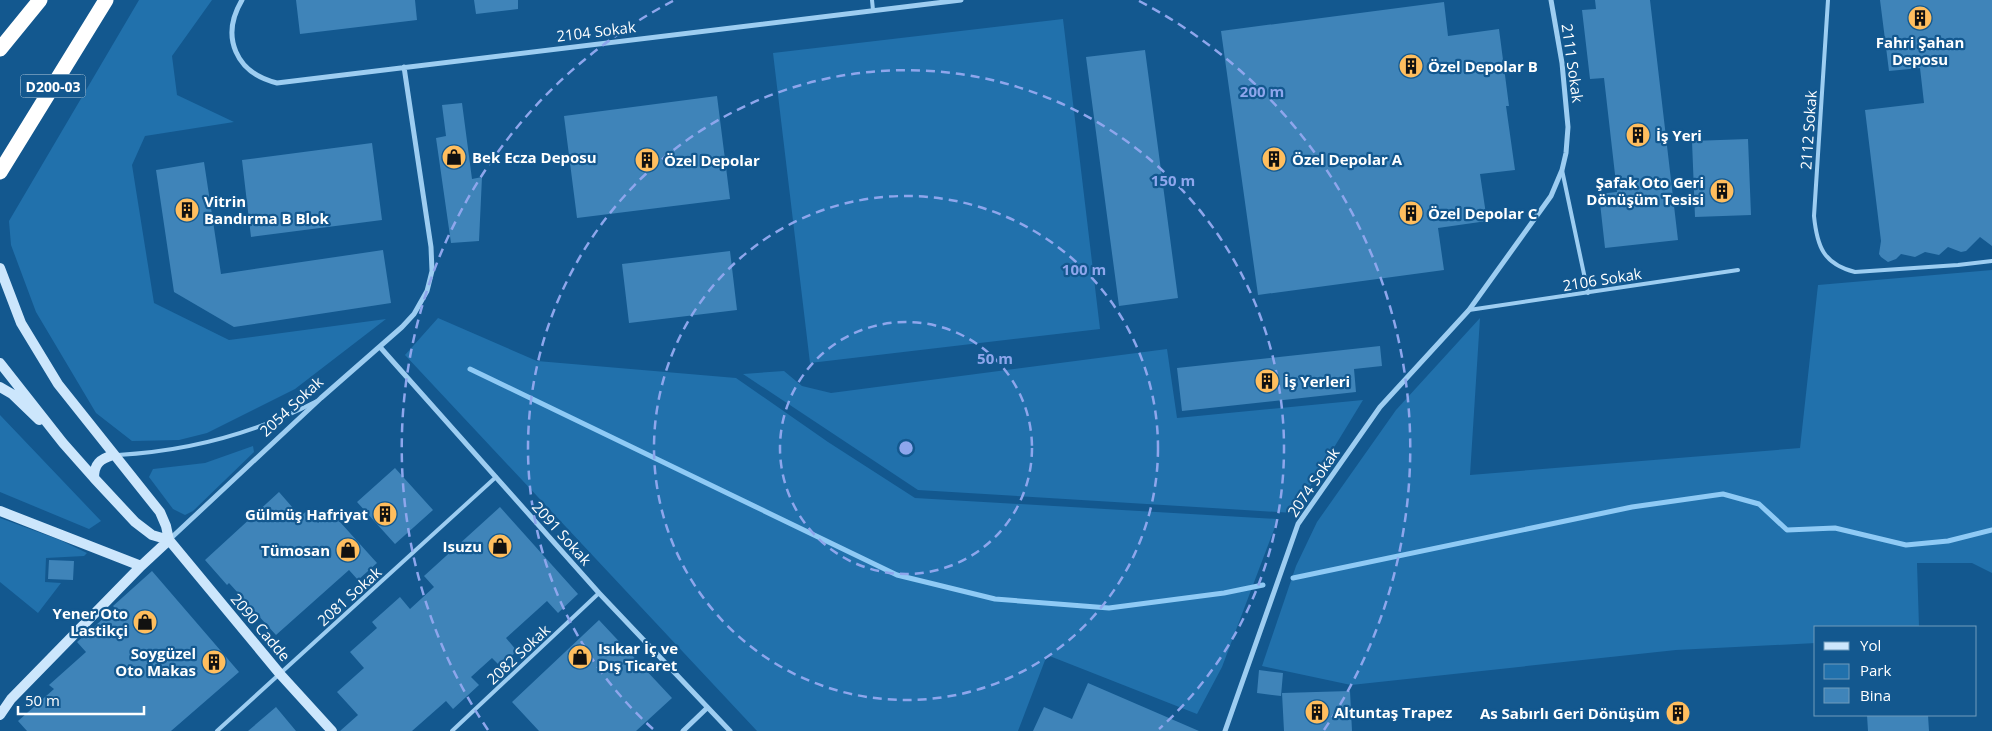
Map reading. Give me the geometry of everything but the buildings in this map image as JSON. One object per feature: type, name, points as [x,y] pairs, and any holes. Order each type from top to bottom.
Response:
[{"type":"highway","points":[[0,49],[40,0]]},
{"type":"highway","name":"D200-03","points":[[0,172],[106,0]]},
{"type":"street","name":"2104 Sokak","points":[[242,0],[235,12],[232,28],[233,44],[241,61],[254,74],[265,80],[277,83],[961,0]]},
{"type":"street","name":"2111 Sokak","points":[[1470,310],[1551,196],[1562,170],[1566,153],[1568,126],[1562,63],[1551,0]]},
{"type":"street","name":"2054 Sokak","points":[[0,715],[11,699],[140,566],[414,314],[427,291],[432,271],[431,246],[404,68]]},
{"type":"street","name":"2090 Cadde","points":[[0,268],[21,323],[58,384],[160,512],[169,540],[280,674],[332,731]]},
{"type":"street","name":"2074 Sokak","points":[[1225,731],[1298,524],[1380,407],[1470,310]]},
{"type":"street","name":"2091 Sokak","points":[[380,347],[599,592],[730,731]]},
{"type":"street","points":[[0,363],[63,443]]},
{"type":"street","points":[[0,387],[12,394],[63,443]]},
{"type":"street","name":"2090 Cadde","points":[[63,443],[143,529],[152,535],[169,540]]},
{"type":"street","points":[[94,478],[94,470],[98,462],[113,455]]},
{"type":"street","points":[[0,511],[140,566]]},
{"type":"street","name":"2054 Sokak","points":[[0,706],[11,699]]},
{"type":"street","points":[[683,731],[707,708]]},
{"type":"lane","points":[[872,0],[873,10]]},
{"type":"lane","name":"2112 Sokak","points":[[1828,0],[1814,216],[1817,239],[1827,259],[1842,269],[1855,272],[1958,265],[1992,260]]},
{"type":"lane","points":[[1562,170],[1588,293]]},
{"type":"lane","name":"2106 Sokak","points":[[1470,310],[1738,270]]},
{"type":"lane","points":[[113,455],[175,450],[236,435],[272,422],[321,398]]},
{"type":"lane","name":"2081 Sokak","points":[[217,731],[496,477]]},
{"type":"lane","name":"2082 Sokak","points":[[452,731],[599,592]]},
{"type":"green space","points":[[139,0],[212,0],[172,56],[177,95],[234,122],[145,136],[132,165],[154,303],[229,340],[386,319],[295,389],[207,433],[179,440],[132,441],[96,413],[36,312],[11,245],[9,221]]},
{"type":"green space","points":[[1063,19],[1100,329],[810,363],[773,53]]},
{"type":"green space","points":[[1992,270],[1992,573],[1972,563],[1917,563],[1919,626],[1814,626],[1814,643],[1676,650],[1351,685],[1262,666],[1296,566],[1317,522],[1396,410],[1480,318],[1470,475],[1800,448],[1818,285]]},
{"type":"green space","points":[[438,318],[537,361],[736,378],[828,442],[915,498],[1278,519],[1222,667],[1197,714],[1047,655],[1018,731],[757,731],[405,355]]},
{"type":"green space","points":[[1167,349],[1177,418],[1363,400],[1294,513],[918,490],[743,374],[784,371],[802,386],[831,393]]},
{"type":"green space","points":[[0,415],[101,521],[89,529],[0,492]]},
{"type":"green space","points":[[253,446],[254,452],[193,511],[185,515],[173,509],[149,477],[153,469],[205,463]]},
{"type":"green space","points":[[0,518],[60,540],[87,553],[84,556],[46,558],[45,582],[61,583],[38,613],[0,582]]},
{"type":"waterway","points":[[470,369],[897,575],[995,599],[1109,608],[1224,593],[1263,585]]},
{"type":"waterway","points":[[1293,578],[1632,507],[1723,494],[1759,504],[1787,530],[1835,528],[1906,545],[1948,541],[1992,530]]},
{"type":"place","name":"Fahri Şahan Deposu","points":[[1920,18]]},
{"type":"place","name":"Özel Depolar B","points":[[1411,66]]},
{"type":"place","name":"İş Yeri","points":[[1638,135]]},
{"type":"place","name":"Bek Ecza Deposu","points":[[454,157]]},
{"type":"place","name":"Özel Depolar A","points":[[1274,159]]},
{"type":"place","name":"Özel Depolar","points":[[647,160]]},
{"type":"place","name":"Şafak Oto Geri Dönüşüm Tesisi","points":[[1722,191]]},
{"type":"place","name":"Vitrin Bandırma B Blok","points":[[187,210]]},
{"type":"place","name":"Özel Depolar C","points":[[1411,213]]},
{"type":"place","name":"İş Yerleri","points":[[1267,381]]},
{"type":"place","name":"Gülmüş Hafriyat","points":[[385,514]]},
{"type":"place","name":"Isuzu","points":[[500,546]]},
{"type":"place","name":"Tümosan","points":[[348,550]]},
{"type":"place","name":"Yener Oto Lastikçi","points":[[145,622]]},
{"type":"place","name":"Isıkar İç ve Dış Ticaret","points":[[580,657]]},
{"type":"place","name":"Soygüzel Oto Makas","points":[[214,662]]},
{"type":"place","name":"Altuntaş Trapez","points":[[1317,712]]},
{"type":"place","name":"As Sabırlı Geri Dönüşüm","points":[[1678,713]]}]
